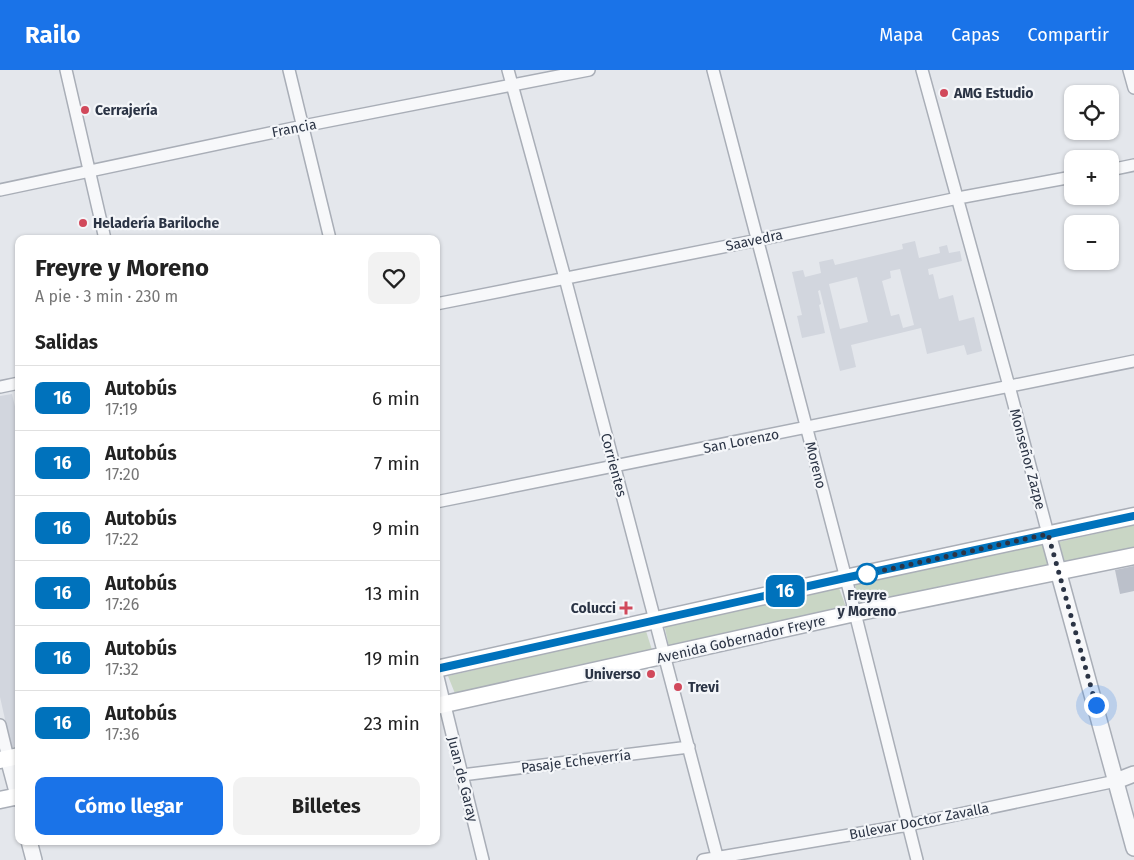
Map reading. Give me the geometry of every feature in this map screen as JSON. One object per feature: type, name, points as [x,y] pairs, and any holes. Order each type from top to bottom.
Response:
[{"type":"main road","points":[[440,668],[1134,516]]},
{"type":"main road","name":"Avenida Gobernador Freyre","points":[[441,705],[855,613],[1134,556]]},
{"type":"main road","points":[[0,800],[15,798]]},
{"type":"street","points":[[66,70],[104,235]]},
{"type":"street","points":[[289,70],[329,235]]},
{"type":"street","name":"Corrientes","points":[[508,70],[566,278],[718,859]]},
{"type":"street","name":"Francia","points":[[0,190],[303,126],[589,70]]},
{"type":"street","name":"Moreno","points":[[713,70],[855,613],[917,860]]},
{"type":"street","name":"Monseñor Zazpe","points":[[922,70],[1134,848]]},
{"type":"street","points":[[1129,70],[1134,88]]},
{"type":"street","points":[[1119,168],[1134,165]]},
{"type":"street","name":"Saavedra","points":[[440,303],[958,198],[1064,178]]},
{"type":"street","name":"San Lorenzo","points":[[440,501],[1134,362]]},
{"type":"street","points":[[0,387],[15,384]]},
{"type":"street","name":"Juan de Garay","points":[[441,705],[462,775],[482,860]]},
{"type":"street","points":[[0,725],[15,781]]},
{"type":"street","name":"Pasaje Echeverría","points":[[462,775],[689,747]]},
{"type":"street","name":"Bulevar Doctor Zavalla","points":[[703,860],[718,859],[908,825],[1116,782],[1134,774]]},
{"type":"street","points":[[30,845],[34,860]]},
{"type":"shaded area","points":[[915,241],[919,258],[940,253],[939,247],[947,245],[949,253],[960,251],[962,261],[928,269],[929,275],[933,274],[939,299],[953,295],[959,321],[974,317],[982,351],[967,355],[964,345],[927,354],[921,328],[851,345],[856,367],[840,371],[820,290],[818,291],[821,304],[819,305],[825,333],[802,338],[797,316],[802,315],[792,272],[803,270],[805,277],[821,273],[819,262],[833,259],[835,265],[903,249],[902,244]],"holes":[[[900,269],[914,325],[903,328],[899,314],[891,316],[882,281],[891,278],[890,271]],[[857,277],[868,322],[840,329],[829,284]]]},
{"type":"shaded area","points":[[12,394],[15,406],[15,748],[11,746],[0,697],[0,396]]},
{"type":"green space","points":[[1134,525],[1134,550],[1065,563],[1059,542]]},
{"type":"green space","points":[[1042,542],[1048,566],[860,604],[855,584]]},
{"type":"green space","points":[[839,588],[846,607],[669,647],[664,624]]},
{"type":"green space","points":[[646,631],[652,650],[456,696],[448,676]]},
{"type":"building","points":[[1134,566],[1134,591],[1120,594],[1115,570]]},
{"type":"bus line","name":"16","points":[[440,668],[1134,516]]},
{"type":"place","name":"AMG Estudio","points":[[944,93]]},
{"type":"place","name":"Cerrajería","points":[[85,110]]},
{"type":"place","name":"Heladería Bariloche","points":[[83,223]]},
{"type":"place","name":"Freyre y Moreno","points":[[867,574]]},
{"type":"place","name":"Colucci","points":[[626,608]]},
{"type":"place","name":"Universo","points":[[651,674]]},
{"type":"place","name":"Trevi","points":[[678,687]]},
{"type":"route","points":[[867,574],[1048,534],[1096,705]]}]
